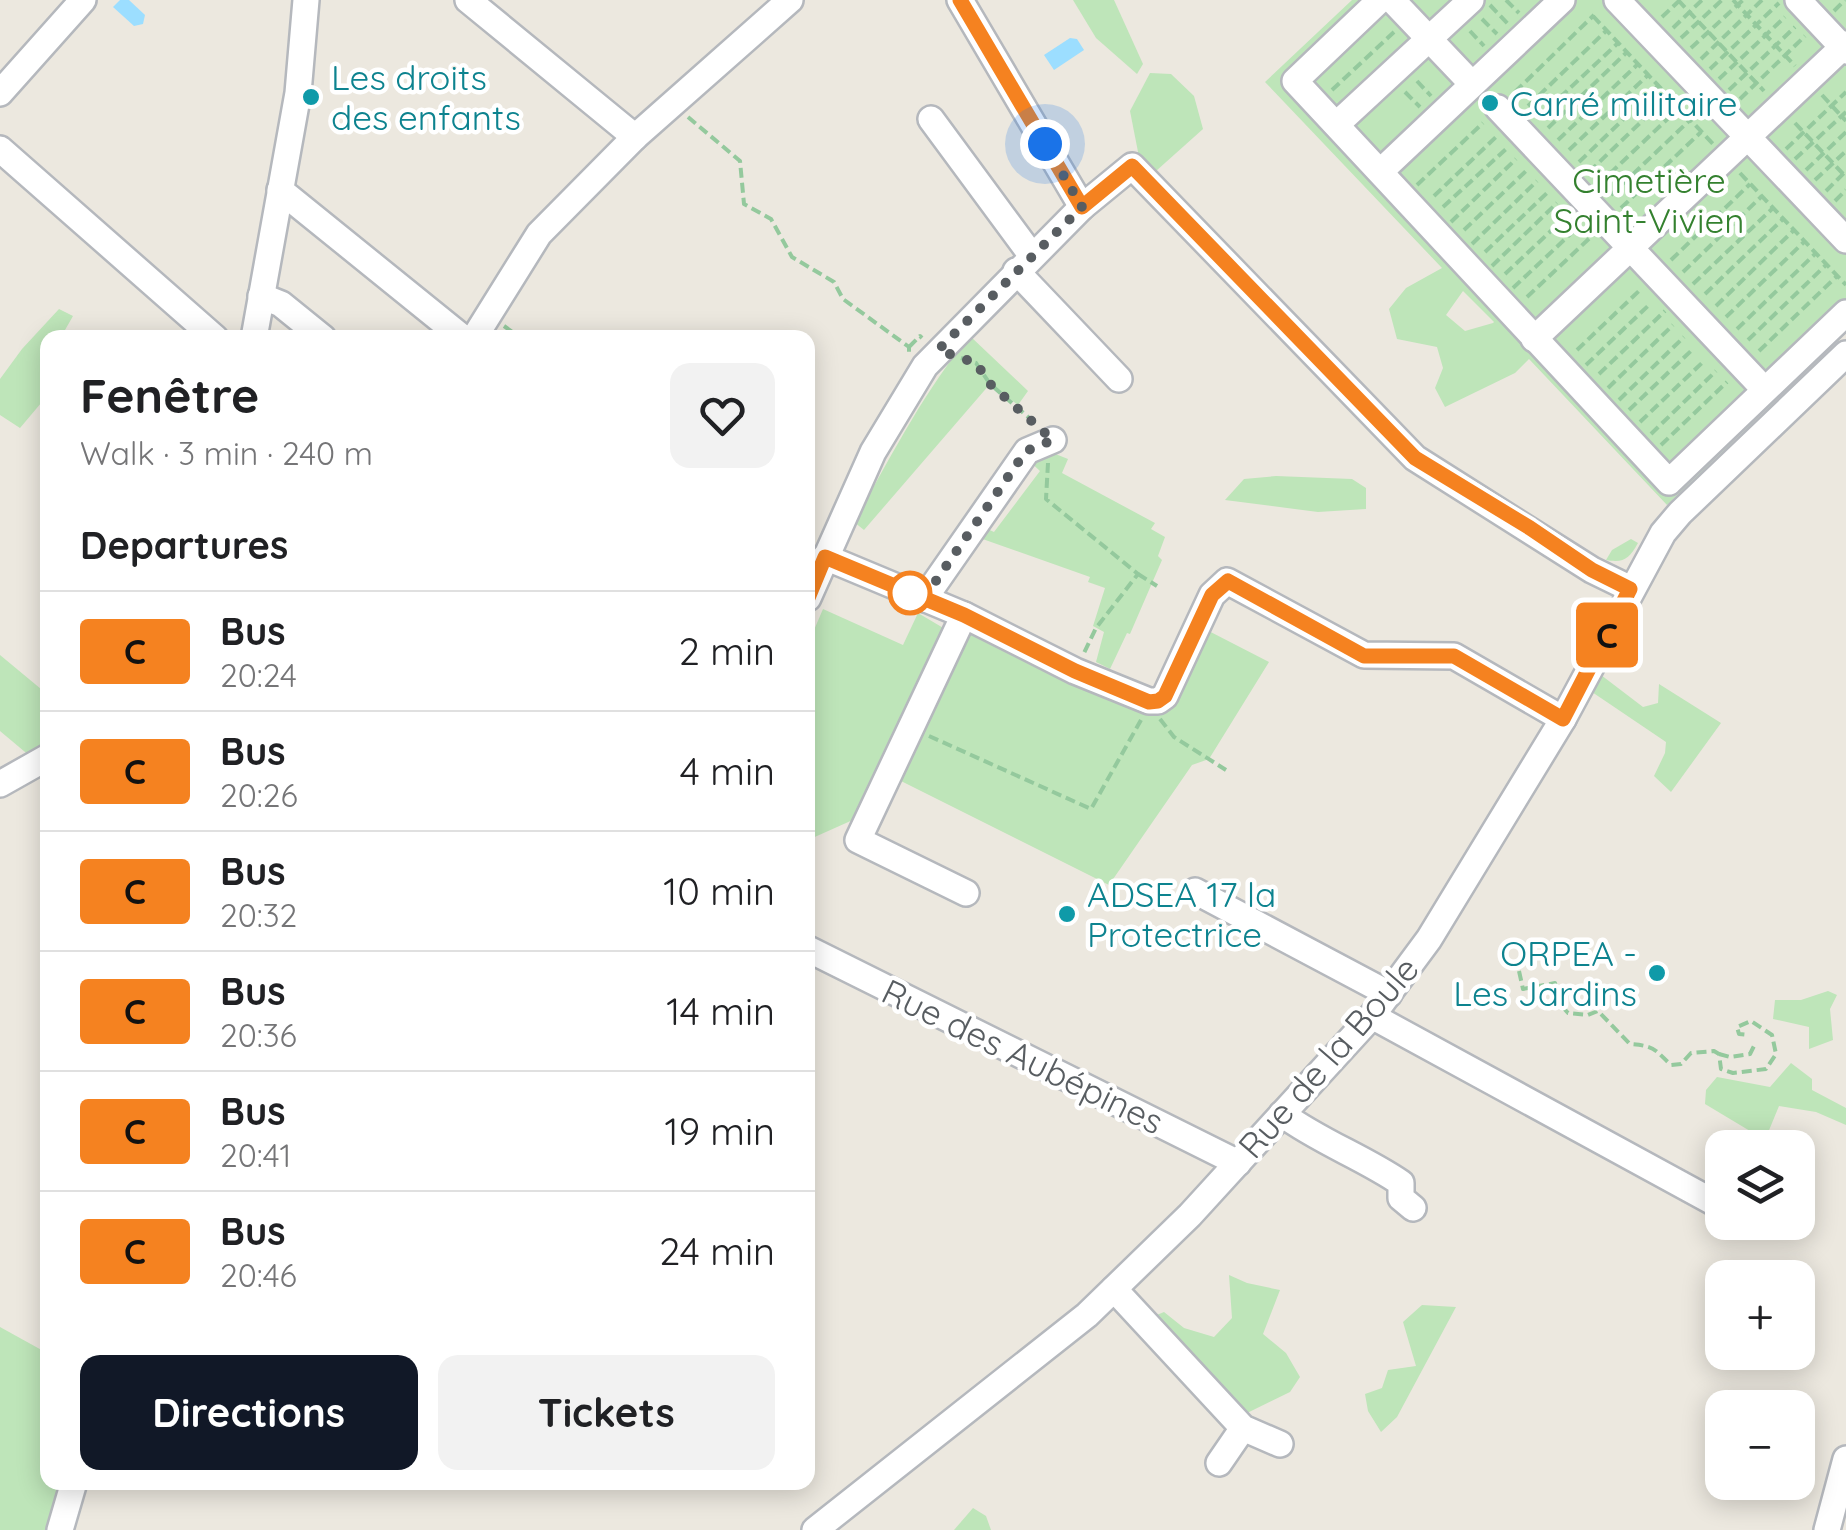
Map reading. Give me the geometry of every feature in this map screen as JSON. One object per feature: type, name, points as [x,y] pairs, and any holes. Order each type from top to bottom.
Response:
[{"type":"street","points":[[0,93],[84,0]]},
{"type":"street","points":[[468,0],[636,137]]},
{"type":"street","points":[[479,330],[539,234],[636,137],[790,0]]},
{"type":"street","points":[[960,0],[1082,207]]},
{"type":"street","points":[[1380,0],[1296,81],[1669,482],[1846,314]]},
{"type":"street","points":[[1381,171],[1562,0]]},
{"type":"street","points":[[1616,0],[1846,240]]},
{"type":"street","points":[[1337,124],[1475,1]]},
{"type":"street","points":[[255,330],[300,80],[303,2]]},
{"type":"street","points":[[1534,340],[1845,47],[1802,8]]},
{"type":"street","points":[[1400,9],[1472,84]]},
{"type":"street","points":[[1498,108],[1764,390]]},
{"type":"street","points":[[931,119],[1024,264],[1119,379]]},
{"type":"street","points":[[0,149],[205,330]]},
{"type":"street","points":[[815,581],[874,452],[925,366],[1082,207],[1132,166],[1415,458],[1592,570],[1630,589]]},
{"type":"street","points":[[280,190],[453,330]]},
{"type":"street","points":[[261,296],[281,304],[313,330]]},
{"type":"street","name":"Rue de la Boule","points":[[816,1530],[1087,1314],[1190,1215],[1372,1016],[1429,939],[1563,719],[1630,589],[1664,533],[1680,513],[1846,354]]},
{"type":"street","points":[[924,598],[1026,451],[1049,442]]},
{"type":"street","points":[[825,557],[964,615],[1075,671],[1154,701],[1170,687],[1212,595],[1228,581],[1364,656],[1454,656],[1563,719]]},
{"type":"street","points":[[964,615],[858,840],[966,894]]},
{"type":"street","points":[[0,784],[40,762]]},
{"type":"street","points":[[1195,892],[1389,994]]},
{"type":"street","name":"Rue des Aubépines","points":[[815,952],[1238,1163]]},
{"type":"street","points":[[1372,1016],[1705,1198]]},
{"type":"street","points":[[1282,1114],[1311,1135],[1401,1183],[1401,1198],[1413,1208]]},
{"type":"street","points":[[1114,1288],[1242,1428],[1280,1444]]},
{"type":"street","points":[[1219,1463],[1242,1428]]},
{"type":"street","points":[[1826,1530],[1846,1459]]},
{"type":"street","points":[[60,1530],[72,1490]]},
{"type":"path","points":[[1678,0],[1845,174]]},
{"type":"path","points":[[1691,78],[1690,12],[1702,0]]},
{"type":"path","points":[[1691,78],[1699,22],[1722,0]]},
{"type":"path","points":[[1691,78],[1708,32],[1735,2],[1743,0]]},
{"type":"path","points":[[1691,78],[1718,42],[1762,0]]},
{"type":"path","points":[[1475,1],[1516,43]]},
{"type":"path","points":[[1475,1],[1516,43]]},
{"type":"path","points":[[1735,2],[1844,116],[1813,142],[1791,183]]},
{"type":"path","points":[[1691,78],[1756,25],[1802,8]]},
{"type":"path","points":[[1691,78],[1737,62],[1802,8]]},
{"type":"path","points":[[1691,78],[1747,73],[1776,46],[1802,8]]},
{"type":"path","points":[[1691,78],[1756,83],[1785,55],[1802,8]]},
{"type":"path","points":[[1318,104],[1362,62],[1400,9]]},
{"type":"path","points":[[1362,62],[1391,74],[1439,116]]},
{"type":"path","points":[[1391,74],[1439,116]]},
{"type":"path","points":[[1791,183],[1804,132],[1846,92]]},
{"type":"path","points":[[676,102],[740,161],[744,204],[771,219],[792,257],[834,282],[843,299],[910,348]]},
{"type":"path","points":[[1791,183],[1846,132]]},
{"type":"path","points":[[1791,183],[1833,164],[1846,152]]},
{"type":"path","points":[[1791,183],[1845,174]]},
{"type":"path","points":[[908,356],[920,336],[938,350],[976,363],[990,384],[1049,442],[1046,499],[1157,586]]},
{"type":"path","points":[[1075,671],[1096,628],[1138,574]]},
{"type":"path","points":[[911,728],[1090,809],[1154,701]]},
{"type":"path","points":[[1154,701],[1166,730],[1226,770]]},
{"type":"path","points":[[1519,971],[1523,990],[1555,983],[1559,1002],[1568,1013],[1588,1015],[1598,1011],[1630,1044],[1650,1046],[1672,1065],[1681,1064],[1692,1053],[1714,1050],[1730,1056],[1750,1054],[1754,1046]]},
{"type":"path","points":[[1719,1054],[1722,1069],[1733,1073],[1766,1069],[1776,1054],[1772,1035],[1751,1021],[1737,1027],[1739,1034],[1749,1035]]},
{"type":"green space","points":[[1073,0],[1114,0],[1143,64],[1137,74],[1096,38]]},
{"type":"green space","name":"Cimetière Saint-Vivien","points":[[1352,0],[1846,0],[1846,333],[1667,505],[1529,359],[1515,373],[1445,407],[1435,388],[1443,368],[1437,347],[1397,339],[1389,309],[1406,288],[1442,268],[1265,82]],"holes":[[[1463,291],[1494,322],[1465,331],[1446,315]]]},
{"type":"green space","points":[[1150,73],[1171,74],[1194,96],[1203,129],[1156,171],[1139,157],[1130,111]]},
{"type":"green space","points":[[59,309],[73,316],[65,330],[40,330],[40,404],[20,428],[0,415],[0,379],[22,349]]},
{"type":"green space","points":[[970,336],[1028,391],[1018,405],[990,384],[864,530],[854,522],[922,403]]},
{"type":"green space","points":[[1048,451],[1068,459],[1062,473],[1155,523],[1151,529],[1165,537],[1158,556],[1162,560],[1110,669],[1096,662],[1104,632],[1093,626],[1105,588],[1088,582],[1090,577],[974,536],[981,526],[994,532],[1040,471],[1028,460]]},
{"type":"green space","points":[[1244,479],[1352,479],[1366,488],[1366,509],[1318,512],[1225,500]]},
{"type":"green space","points":[[1631,539],[1638,543],[1629,556],[1606,560],[1612,550]]},
{"type":"green space","points":[[823,609],[903,645],[918,613],[945,629],[855,819],[815,837],[815,628]]},
{"type":"green space","points":[[964,615],[1158,701],[1199,626],[1269,662],[1209,759],[1192,765],[1109,885],[889,775]]},
{"type":"green space","points":[[0,655],[40,688],[40,752],[31,757],[0,731]]},
{"type":"green space","points":[[1601,675],[1643,707],[1658,703],[1659,684],[1721,723],[1671,792],[1654,776],[1666,742],[1592,692]]},
{"type":"green space","points":[[1828,991],[1837,995],[1830,1009],[1833,1040],[1809,1049],[1809,1027],[1773,1019],[1775,1000],[1801,1000]]},
{"type":"green space","points":[[1791,1063],[1812,1079],[1812,1090],[1846,1108],[1846,1125],[1816,1112],[1779,1106],[1769,1130],[1748,1130],[1705,1104],[1706,1090],[1717,1077],[1770,1087]]},
{"type":"green space","points":[[1229,1275],[1280,1290],[1263,1334],[1286,1353],[1300,1377],[1290,1392],[1243,1415],[1152,1317],[1164,1312],[1184,1328],[1214,1337],[1232,1318]]},
{"type":"green space","points":[[1422,1305],[1456,1307],[1397,1417],[1381,1432],[1368,1411],[1365,1394],[1382,1388],[1388,1370],[1416,1366],[1403,1322]]},
{"type":"green space","points":[[0,1327],[40,1349],[40,1490],[57,1490],[46,1530],[0,1530]]},
{"type":"green space","points":[[973,1508],[986,1516],[991,1530],[954,1530]]},
{"type":"water","points":[[120,0],[129,0],[145,15],[143,24],[134,26],[113,7]]},
{"type":"water","points":[[1070,38],[1077,39],[1084,50],[1054,70],[1044,55]]},
{"type":"bus line","name":"C","points":[[815,581],[825,557],[964,615],[1075,671],[1149,702],[1165,696],[1212,595],[1228,581],[1364,656],[1454,656],[1563,719],[1630,589],[1592,570],[1415,458],[1132,166],[1082,207],[960,0]]},
{"type":"place","name":"Les droits des enfants","points":[[311,97]]},
{"type":"place","name":"Carré militaire","points":[[1490,103]]},
{"type":"place","name":"ADSEA 17 la Protectrice","points":[[1067,914]]},
{"type":"place","name":"ORPEA - Les Jardins","points":[[1657,973]]},
{"type":"route","points":[[910,593],[924,598],[1026,451],[1053,440],[990,384],[976,363],[938,350],[1082,207],[1045,144]]}]
